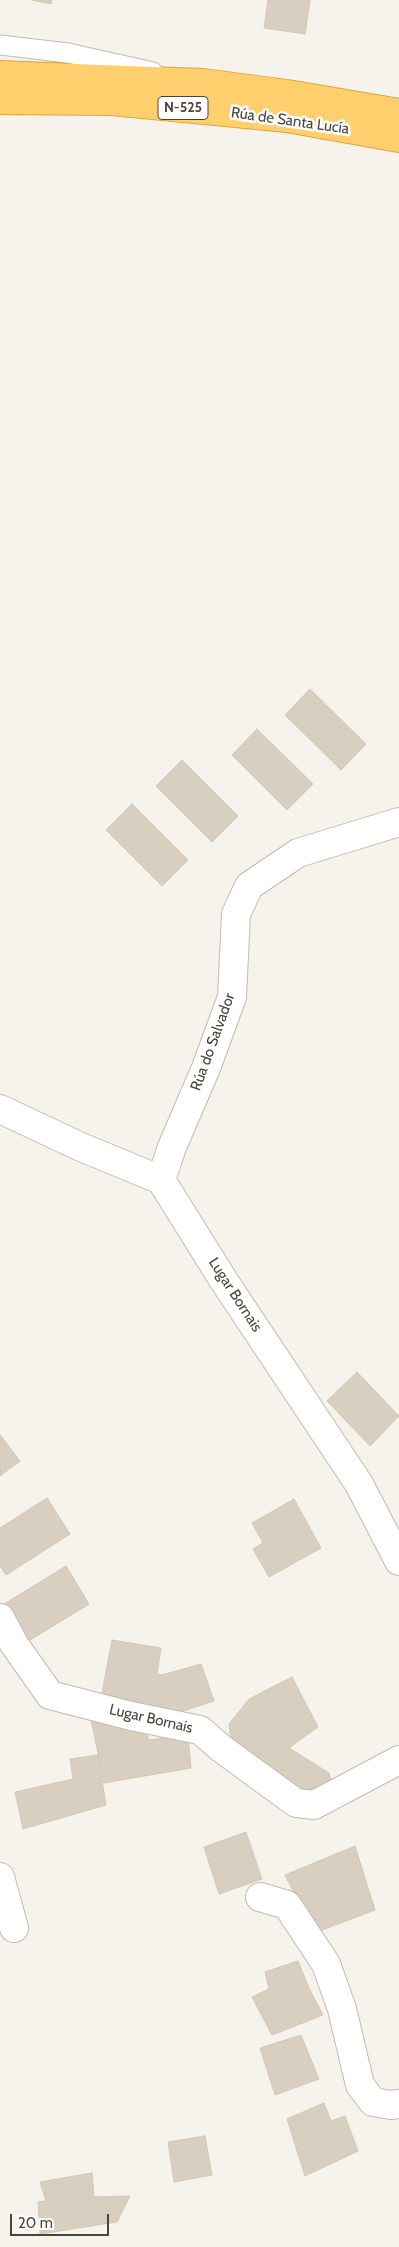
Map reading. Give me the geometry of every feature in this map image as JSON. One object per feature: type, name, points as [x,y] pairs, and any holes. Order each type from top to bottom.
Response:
[{"type":"highway","name":"Rúa de Santa Lucía","points":[[0,75],[203,83],[287,94],[399,113]]},
{"type":"highway","name":"Rúa de Santa Lucía","points":[[0,100],[112,101],[277,117],[399,138]]},
{"type":"street","name":"Rúa do Salvador","points":[[161,1180],[172,1147],[206,1068],[232,997],[236,914],[249,886],[298,853],[399,822]]},
{"type":"street","points":[[0,1109],[81,1148],[161,1180]]},
{"type":"street","name":"Lugar Bornais","points":[[161,1180],[224,1281],[359,1484],[399,1561]]},
{"type":"street","name":"Lugar Bornais","points":[[0,1618],[14,1644],[50,1695],[200,1730],[222,1749],[296,1803],[314,1805],[399,1760]]},
{"type":"street","points":[[0,1877],[14,1928]]},
{"type":"street","points":[[260,1897],[287,1906],[326,1964],[342,2008],[360,2085],[372,2102],[391,2106],[399,2104]]},
{"type":"lane","name":"Rúa de Santa Lucía","points":[[0,45],[68,53],[203,83]]},
{"type":"building","points":[[32,0],[52,0],[51,4]]},
{"type":"building","points":[[268,0],[310,0],[305,34],[264,28]]},
{"type":"building","points":[[310,689],[366,744],[341,770],[285,715]]},
{"type":"building","points":[[257,729],[313,784],[287,810],[232,755]]},
{"type":"building","points":[[182,760],[238,816],[212,842],[156,786]]},
{"type":"building","points":[[132,804],[188,860],[162,886],[106,830]]},
{"type":"building","points":[[357,1372],[399,1416],[370,1446],[327,1401]]},
{"type":"building","points":[[0,1435],[20,1461],[0,1476]]},
{"type":"building","points":[[47,1498],[70,1534],[6,1575],[0,1566],[0,1528]]},
{"type":"building","points":[[294,1499],[321,1548],[269,1577],[253,1549],[263,1543],[252,1523]]},
{"type":"building","points":[[66,1566],[89,1604],[27,1642],[4,1604]]},
{"type":"building","points":[[112,1640],[161,1648],[157,1674],[162,1675],[201,1664],[214,1701],[168,1716],[165,1708],[101,1698]]},
{"type":"building","points":[[292,1677],[318,1727],[289,1748],[329,1773],[333,1788],[305,1796],[232,1748],[229,1724],[249,1699]]},
{"type":"building","points":[[90,1714],[143,1726],[149,1740],[188,1735],[191,1768],[104,1783]]},
{"type":"building","points":[[98,1755],[106,1805],[23,1829],[15,1792],[73,1779],[70,1759]]},
{"type":"building","points":[[246,1832],[262,1879],[219,1894],[204,1847]]},
{"type":"building","points":[[355,1846],[375,1910],[314,1933],[285,1875]]},
{"type":"building","points":[[298,1961],[323,2015],[272,2035],[252,1997],[269,1989],[265,1972]]},
{"type":"building","points":[[301,2035],[319,2079],[275,2095],[260,2048]]},
{"type":"building","points":[[324,2103],[331,2121],[345,2116],[358,2151],[305,2176],[287,2119]]},
{"type":"building","points":[[205,2136],[212,2175],[174,2182],[168,2142]]},
{"type":"building","points":[[92,2173],[94,2197],[130,2196],[117,2222],[40,2234],[38,2202],[46,2201],[40,2182]]}]
